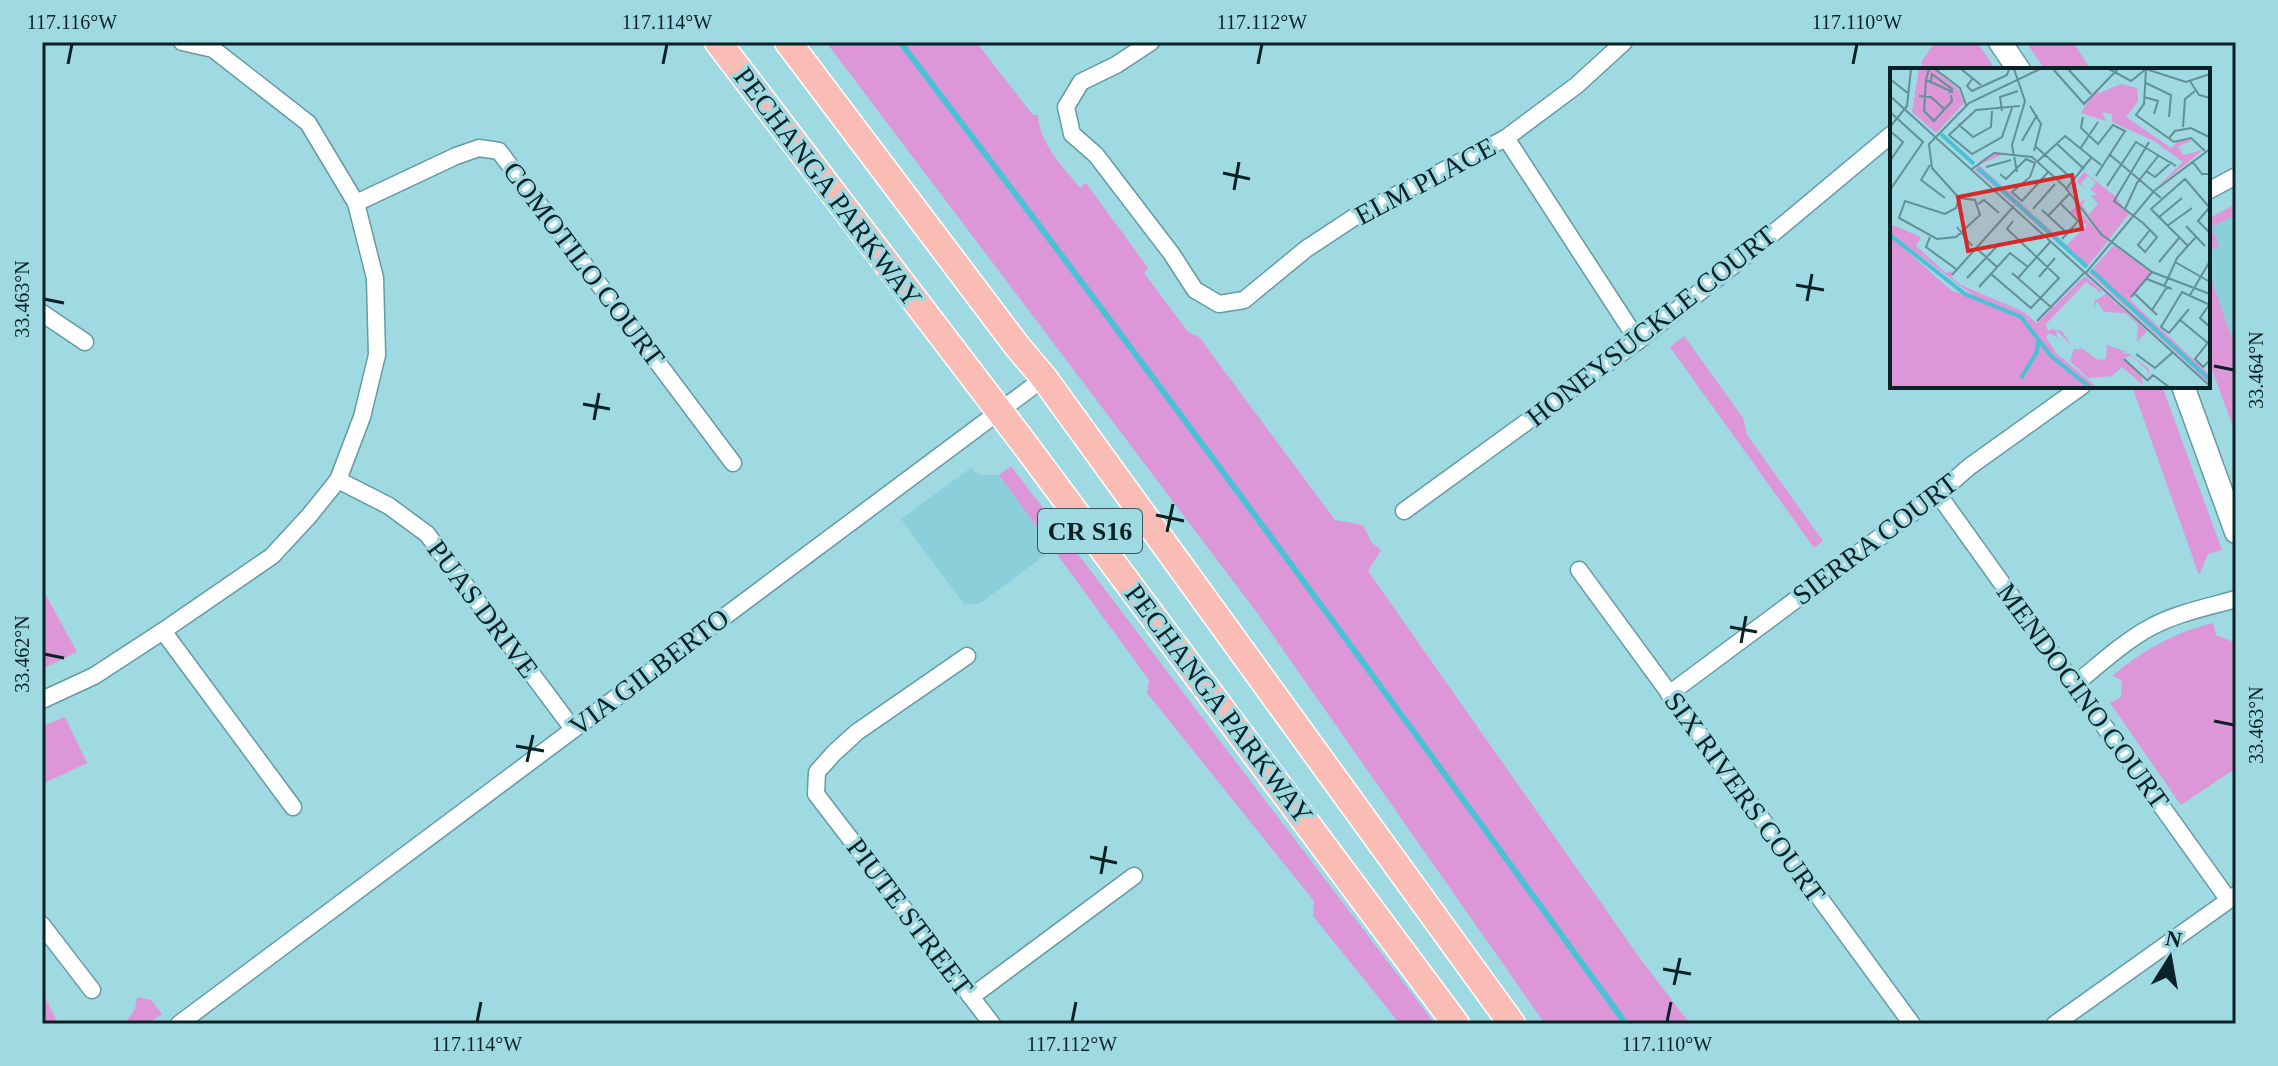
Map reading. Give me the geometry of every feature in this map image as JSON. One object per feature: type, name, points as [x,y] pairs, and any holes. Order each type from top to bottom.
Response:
[{"type":"main road","name":"PECHANGA PARKWAY","points":[[718,42],[1033,454],[1456,1024]]},
{"type":"main road","name":"PECHANGA PARKWAY","points":[[788,42],[1044,378],[1512,1024]]},
{"type":"street","points":[[42,700],[94,676],[272,556],[338,480],[362,417],[377,355],[375,278],[356,203],[308,123],[215,46],[182,42]]},
{"type":"street","name":"ELM PLACE","points":[[1151,42],[1116,65],[1081,82],[1066,107],[1072,134],[1096,155],[1171,253],[1195,290],[1219,304],[1244,300],[1306,249],[1356,216],[1506,138],[1577,85],[1624,42]]},
{"type":"street","points":[[2000,42],[2018,68]]},
{"type":"street","name":"HONEYSUCKLE COURT","points":[[1404,511],[1638,341],[1890,136]]},
{"type":"street","points":[[1506,138],[1638,341]]},
{"type":"street","name":"COMOTILO COURT","points":[[356,203],[456,156],[479,148],[499,151],[733,463]]},
{"type":"street","points":[[2210,190],[2236,176]]},
{"type":"street","points":[[42,313],[85,342]]},
{"type":"street","name":"VIA GILBERTO","points":[[179,1024],[1044,378]]},
{"type":"street","name":"SIERRA COURT","points":[[1669,694],[1938,494],[1969,467],[2079,388]]},
{"type":"street","points":[[2184,388],[2236,532]]},
{"type":"street","name":"PUAS DRIVE","points":[[338,480],[389,506],[427,534],[573,729]]},
{"type":"street","name":"MENDOCINO COURT","points":[[1938,494],[2074,685],[2232,897]]},
{"type":"street","name":"SIX RIVERS COURT","points":[[1579,570],[1912,1024]]},
{"type":"street","points":[[2074,685],[2153,626],[2179,615],[2236,599]]},
{"type":"street","points":[[163,631],[293,807]]},
{"type":"street","name":"PIUTE STREET","points":[[967,656],[857,732],[834,753],[817,772],[816,794],[992,1024]]},
{"type":"street","points":[[971,997],[1134,876]]},
{"type":"street","points":[[2055,1024],[2232,897]]},
{"type":"street","points":[[42,925],[92,990]]},
{"type":"shaded area","points":[[826,42],[976,42],[1033,115],[1038,115],[1047,145],[1060,163],[1080,188],[1086,183],[1148,268],[1144,273],[1188,332],[1199,337],[1335,520],[1363,525],[1371,542],[1381,550],[1368,571],[1639,957],[1690,1024],[1545,1024],[1258,614]]},
{"type":"shaded area","points":[[1935,42],[1977,42],[1995,68],[1926,68],[1922,67],[1922,61]]},
{"type":"shaded area","points":[[2026,42],[2073,42],[2090,68],[2044,68]]},
{"type":"shaded area","points":[[2236,204],[2236,349],[2210,277],[2210,218]]},
{"type":"shaded area","points":[[2236,204],[2236,215],[2211,227],[2219,246],[2210,250],[2210,218]]},
{"type":"shaded area","points":[[2210,277],[2236,349],[2236,435],[2210,364]]},
{"type":"shaded area","points":[[1684,336],[1743,418],[1747,435],[1823,541],[1814,548],[1670,347]]},
{"type":"shaded area","points":[[2133,388],[2163,388],[2222,550],[2208,554],[2199,575]]},
{"type":"shaded area","points":[[1011,466],[1435,1024],[1400,1024],[1313,916],[1314,901],[1147,693],[1149,680],[999,475]]},
{"type":"shaded area","points":[[972,467],[981,475],[999,475],[1053,549],[979,604],[964,604],[901,519]]},
{"type":"shaded area","points":[[42,588],[77,652],[42,669]]},
{"type":"shaded area","points":[[2213,623],[2216,635],[2236,643],[2236,768],[2181,805],[2110,703],[2121,697],[2122,680],[2112,676],[2160,644]]},
{"type":"shaded area","points":[[65,717],[87,763],[42,784],[42,726]]},
{"type":"shaded area","points":[[42,991],[58,1023],[59,1024],[42,1024]]},
{"type":"shaded area","points":[[137,997],[151,1000],[162,1014],[148,1024],[124,1024],[135,1009]]},
{"type":"waterway","points":[[900,42],[1266,530],[1626,1024]]}]
